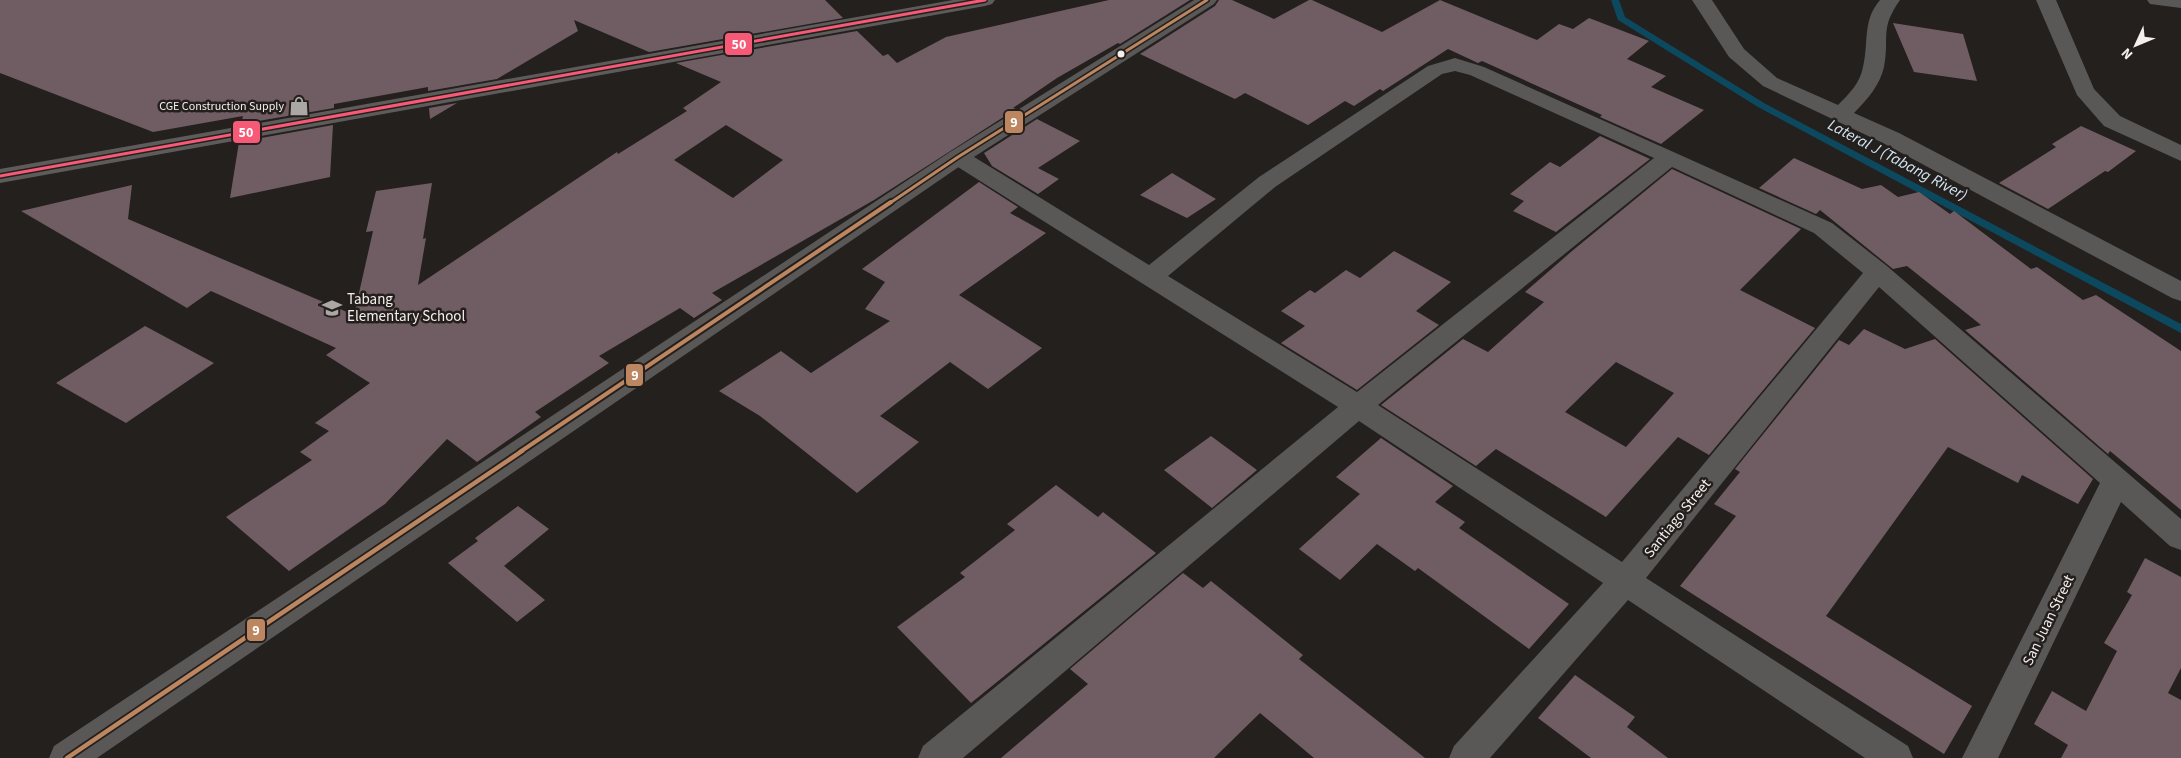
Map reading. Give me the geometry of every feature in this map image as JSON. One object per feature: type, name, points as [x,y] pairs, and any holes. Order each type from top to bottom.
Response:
[{"type":"highway","points":[[0,176],[985,0]]},
{"type":"street","points":[[67,758],[958,157],[1207,0]]},
{"type":"street","points":[[1702,0],[1736,53],[1770,82],[1891,138],[2181,292]]},
{"type":"street","points":[[1841,114],[1863,92],[1874,68],[1875,25],[1884,6],[1890,0]]},
{"type":"street","points":[[2046,0],[2084,92],[2112,121],[2181,154]]},
{"type":"street","points":[[2157,0],[2181,2]]},
{"type":"street","points":[[1150,277],[1267,182],[1435,70],[1455,64],[1477,71],[1670,157],[1823,228],[1878,272],[2181,537]]},
{"type":"street","points":[[958,157],[1358,406],[1895,758]]},
{"type":"street","points":[[936,758],[1358,406],[1670,157]]},
{"type":"street","name":"Santiago Street","points":[[1468,758],[1625,581],[1878,272]]},
{"type":"street","name":"San Juan Street","points":[[1980,758],[2116,481]]},
{"type":"building","points":[[0,0],[825,0],[843,18],[649,52],[574,20],[578,31],[497,79],[428,91],[428,87],[334,104],[334,108],[241,124],[243,116],[153,132],[0,73]]},
{"type":"building","points":[[1109,0],[1190,0],[1120,44],[1118,43],[1057,78],[1013,108],[1016,109],[874,200],[712,293],[722,300],[694,318],[680,308],[599,356],[609,363],[535,412],[541,417],[477,462],[447,439],[385,504],[289,571],[226,517],[312,460],[300,452],[329,431],[315,423],[370,383],[326,355],[336,348],[211,291],[187,308],[21,211],[132,185],[128,219],[354,315],[373,231],[366,232],[376,191],[432,183],[423,239],[426,238],[418,285],[617,152],[618,154],[687,111],[683,108],[721,82],[676,63],[857,31],[883,56],[888,54],[897,63],[946,37]],"holes":[[[726,125],[783,160],[733,198],[674,160]]]},
{"type":"building","points":[[1219,0],[1232,0],[1274,19],[1312,0],[1382,32],[1440,0],[1537,40],[1559,24],[1573,29],[1589,18],[1649,41],[1627,59],[1666,76],[1651,87],[1704,110],[1661,144],[1482,61],[1478,63],[1448,49],[1383,91],[1380,89],[1354,106],[1345,101],[1308,125],[1245,93],[1235,99],[1140,54],[1215,6]]},
{"type":"building","points":[[1893,23],[1963,34],[1977,81],[1914,72]]},
{"type":"building","points":[[457,103],[430,119],[429,108]]},
{"type":"building","points":[[1037,119],[1080,141],[1038,168],[1059,179],[1038,194],[992,166],[984,153]]},
{"type":"building","points":[[333,125],[330,177],[230,198],[239,142]]},
{"type":"building","points":[[2081,126],[2136,151],[2108,172],[2105,171],[2048,209],[1999,183],[2056,147],[2052,144]]},
{"type":"building","points":[[1600,136],[1650,159],[1556,232],[1513,211],[1524,201],[1510,194],[1550,162],[1560,167]]},
{"type":"building","points":[[1794,158],[1862,189],[1881,185],[1898,197],[1919,192],[1950,214],[1954,211],[2031,269],[2037,267],[2083,300],[2096,295],[2181,351],[2181,510],[2110,451],[2108,454],[1965,330],[1981,325],[1907,266],[1893,269],[1820,210],[1816,214],[1759,188]]},
{"type":"building","points":[[1672,169],[1801,229],[1740,290],[1815,328],[1709,455],[1678,437],[1606,517],[1496,449],[1476,466],[1381,405],[1463,339],[1488,352],[1544,302],[1525,292]],"holes":[[[1616,362],[1674,393],[1626,447],[1565,412]]]},
{"type":"building","points":[[1172,173],[1216,199],[1187,218],[1140,195]]},
{"type":"building","points":[[979,182],[1018,207],[1010,213],[1046,233],[959,295],[1042,348],[988,389],[950,362],[880,416],[919,442],[857,493],[760,416],[719,391],[781,351],[811,373],[890,321],[865,309],[885,282],[862,269]]},
{"type":"building","points":[[1394,251],[1451,282],[1416,311],[1439,325],[1357,390],[1281,343],[1305,326],[1281,311],[1310,290],[1315,293],[1346,270],[1360,278]]},
{"type":"building","points":[[145,326],[214,363],[126,423],[56,383]]},
{"type":"building","points":[[1864,329],[1905,349],[1935,339],[2093,479],[2078,504],[2022,475],[2018,483],[1948,447],[1826,616],[1972,706],[1944,754],[1680,586],[1736,516],[1714,504],[1740,472],[1735,469],[1839,340],[1849,345]]},
{"type":"building","points":[[1211,436],[1257,470],[1212,508],[1164,470]]},
{"type":"building","points":[[1381,438],[1453,486],[1435,502],[1465,522],[1459,528],[1569,604],[1529,649],[1418,568],[1415,571],[1377,544],[1340,580],[1299,549],[1360,494],[1336,477]]},
{"type":"building","points":[[1056,485],[1098,517],[1103,512],[1156,553],[971,703],[897,627],[965,577],[960,573],[1015,530],[1007,524]]},
{"type":"building","points":[[518,506],[549,529],[504,566],[545,600],[517,622],[448,563],[478,541],[475,538]]},
{"type":"building","points":[[2145,558],[2181,577],[2181,668],[2168,693],[2181,700],[2181,758],[2061,758],[2068,745],[2034,724],[2052,691],[2086,711],[2117,651],[2104,643],[2132,595],[2127,592]]},
{"type":"building","points":[[1183,573],[1203,588],[1211,581],[1303,655],[1299,659],[1425,758],[1314,758],[1260,713],[1214,758],[1001,758],[1088,684],[1070,669]]},
{"type":"building","points":[[1575,675],[1635,717],[1627,727],[1668,758],[1591,758],[1538,718]]},
{"type":"waterway","name":"Lateral J (Tabang River)","points":[[1615,0],[1621,18],[1761,105],[2181,329]]},
{"type":"transit line","name":"50","points":[[0,176],[985,0]]},
{"type":"transit line","name":"9","points":[[67,758],[958,157],[1207,0]]},
{"type":"place","name":"CGE Construction Supply","points":[[299,106]]},
{"type":"place","name":"Tabang Elementary School","points":[[332,308]]}]
